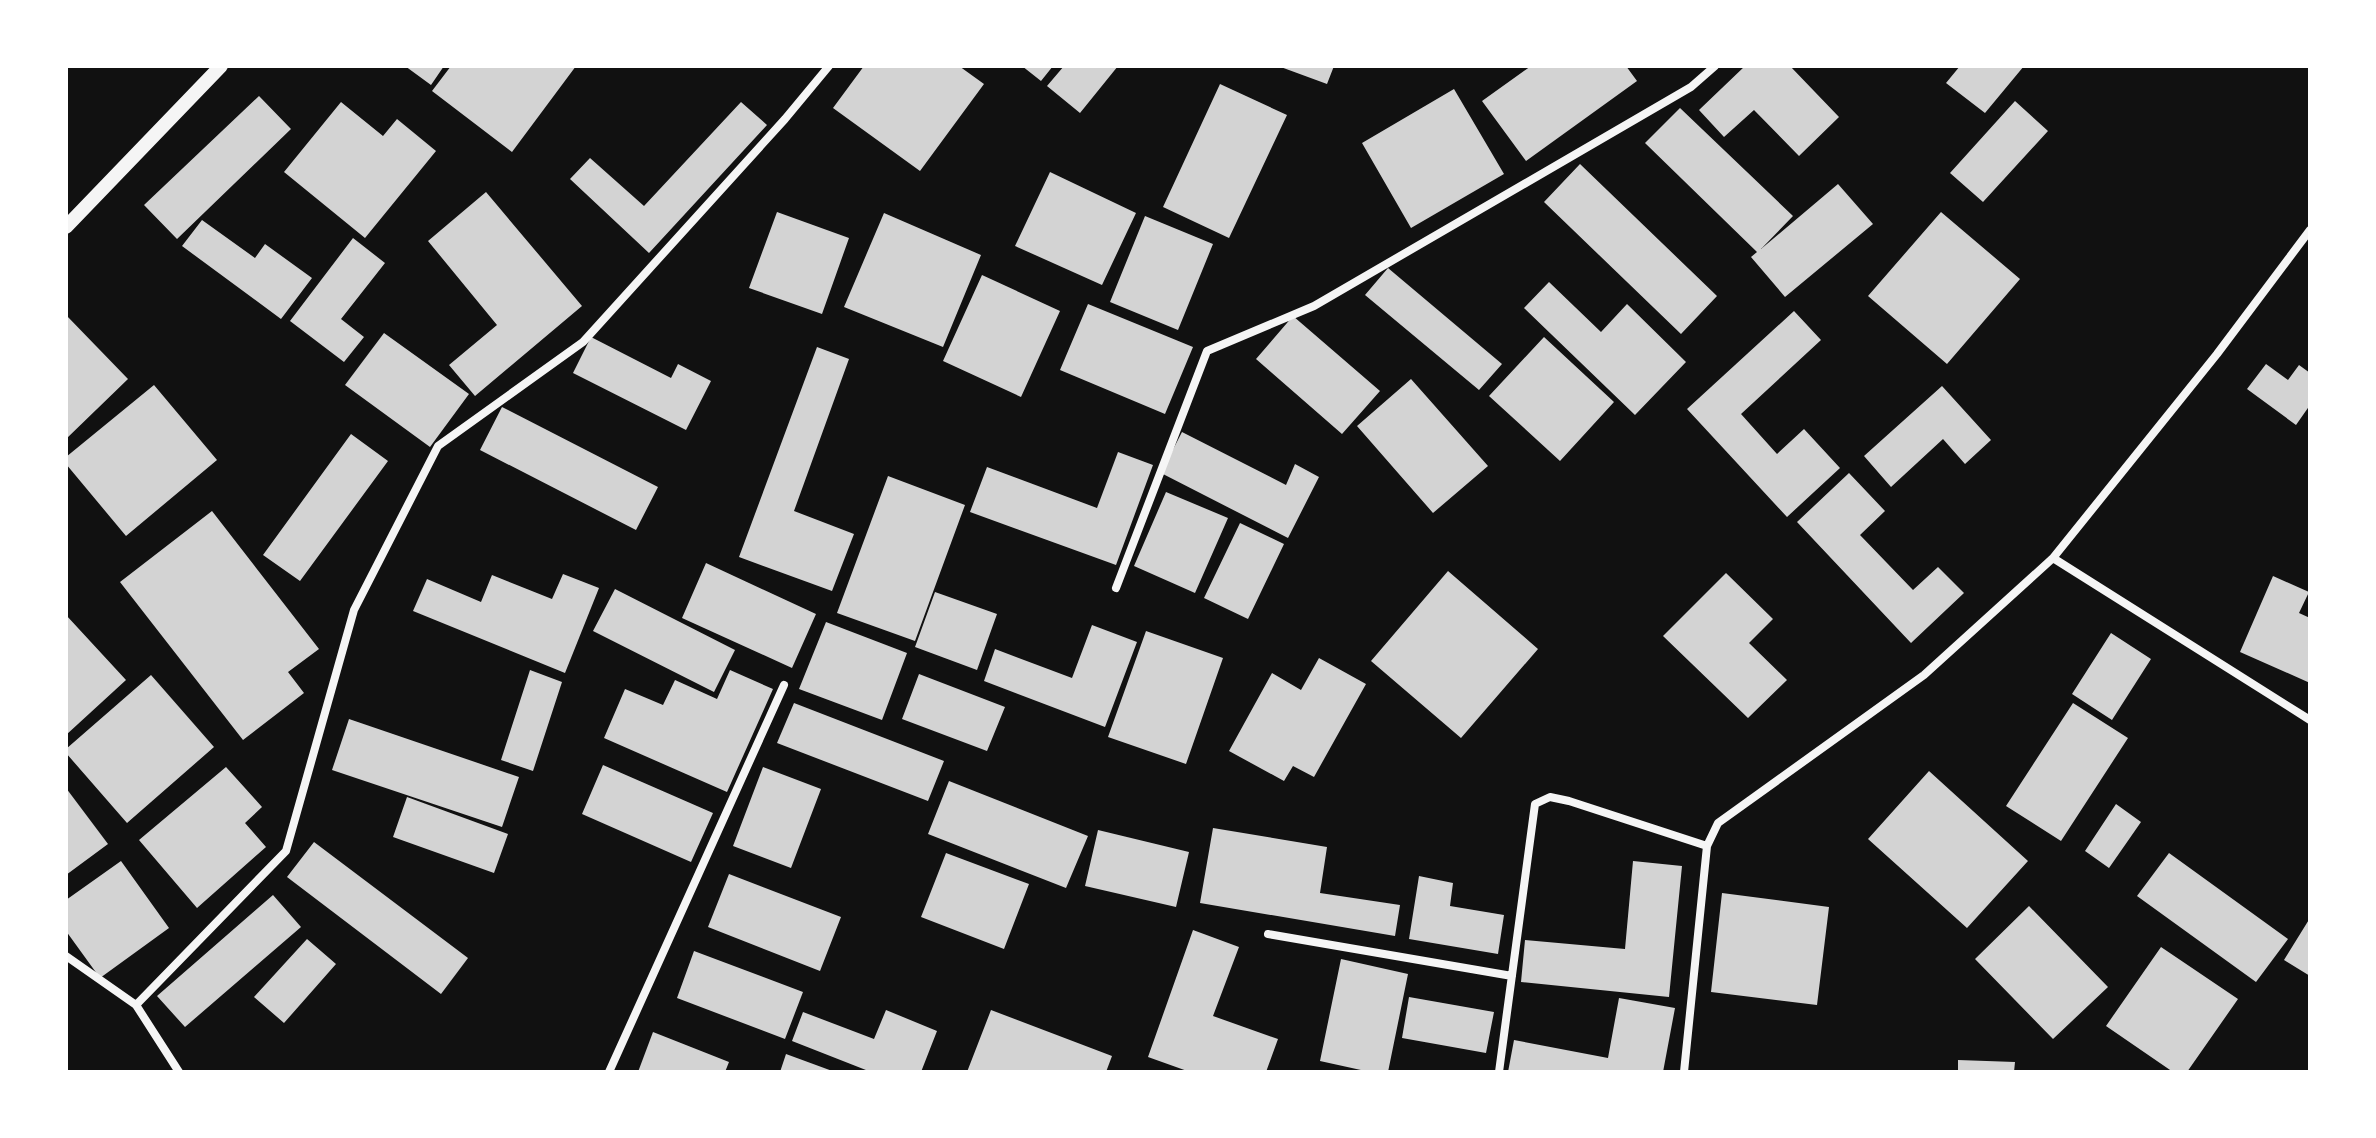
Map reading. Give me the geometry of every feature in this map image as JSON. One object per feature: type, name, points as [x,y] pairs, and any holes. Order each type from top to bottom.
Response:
[{"type":"street","points":[[66,227],[221,66]]},
{"type":"street","points":[[136,1005],[286,851],[354,610],[438,446],[583,342],[785,119],[829,66]]},
{"type":"street","points":[[1116,588],[1207,351],[1314,306],[1691,87],[1715,66]]},
{"type":"street","points":[[1684,1072],[1707,846],[1718,823],[1924,675],[2053,558],[2217,354],[2310,230]]},
{"type":"street","points":[[2053,558],[2310,720]]},
{"type":"street","points":[[609,1072],[784,685]]},
{"type":"street","points":[[1499,1072],[1535,804],[1550,797],[1569,801],[1707,846]]},
{"type":"street","points":[[1268,934],[1512,976]]},
{"type":"street","points":[[66,956],[136,1005],[179,1072]]},
{"type":"building","points":[[405,66],[444,66],[431,85]]},
{"type":"building","points":[[451,66],[576,66],[512,152],[432,91]]},
{"type":"building","points":[[864,66],[959,66],[984,84],[920,171],[833,108]]},
{"type":"building","points":[[1022,66],[1053,66],[1041,81]]},
{"type":"building","points":[[1064,66],[1118,66],[1080,113],[1047,86]]},
{"type":"building","points":[[1278,66],[1334,66],[1327,84]]},
{"type":"building","points":[[1531,66],[1626,66],[1637,81],[1526,161],[1482,101]]},
{"type":"building","points":[[1745,66],[1790,66],[1839,117],[1799,156],[1754,110],[1724,137],[1699,110]]},
{"type":"building","points":[[1960,66],[2024,66],[1985,113],[1946,83]]},
{"type":"building","points":[[1220,84],[1287,115],[1229,238],[1163,207]]},
{"type":"building","points":[[1454,89],[1504,174],[1411,228],[1362,143]]},
{"type":"building","points":[[259,96],[291,129],[177,239],[144,205]]},
{"type":"building","points":[[2015,101],[2048,131],[1983,202],[1950,173]]},
{"type":"building","points":[[341,102],[383,136],[397,119],[436,151],[365,238],[284,172]]},
{"type":"building","points":[[741,102],[767,125],[649,253],[570,179],[590,158],[644,206]]},
{"type":"building","points":[[1680,108],[1793,216],[1761,249],[1838,184],[1873,224],[1785,297],[1751,257],[1757,252],[1645,143]]},
{"type":"building","points":[[1580,164],[1717,296],[1681,334],[1544,202]]},
{"type":"building","points":[[1050,172],[1136,213],[1102,285],[1015,246]]},
{"type":"building","points":[[486,192],[582,306],[475,396],[449,365],[497,325],[428,241]]},
{"type":"building","points":[[777,212],[849,238],[822,314],[749,288]]},
{"type":"building","points":[[1941,212],[2020,279],[1947,364],[1868,296]]},
{"type":"building","points":[[884,213],[981,255],[943,347],[844,307]]},
{"type":"building","points":[[1145,216],[1213,244],[1178,330],[1110,302]]},
{"type":"building","points":[[202,220],[255,258],[265,244],[312,278],[281,319],[182,246]]},
{"type":"building","points":[[353,238],[385,263],[341,319],[364,337],[344,362],[290,321]]},
{"type":"building","points":[[1388,268],[1502,364],[1479,390],[1365,295]]},
{"type":"building","points":[[982,275],[1060,311],[1021,397],[943,361]]},
{"type":"building","points":[[1549,282],[1601,332],[1627,304],[1686,362],[1635,415],[1524,308]]},
{"type":"building","points":[[1088,304],[1193,347],[1165,414],[1060,370]]},
{"type":"building","points":[[1794,311],[1821,340],[1741,414],[1777,454],[1804,429],[1840,468],[1787,517],[1687,409]]},
{"type":"building","points":[[66,315],[128,379],[66,439]]},
{"type":"building","points":[[1293,316],[1380,391],[1342,434],[1256,359]]},
{"type":"building","points":[[384,333],[469,394],[430,447],[345,385]]},
{"type":"building","points":[[591,337],[671,378],[678,364],[711,381],[686,430],[573,373]]},
{"type":"building","points":[[1544,337],[1614,402],[1560,461],[1489,396]]},
{"type":"building","points":[[817,347],[849,359],[794,511],[854,534],[832,591],[739,557]]},
{"type":"building","points":[[2266,364],[2288,380],[2299,365],[2310,373],[2310,405],[2296,425],[2247,389]]},
{"type":"building","points":[[1411,379],[1488,466],[1433,513],[1357,426]]},
{"type":"building","points":[[154,385],[217,460],[126,536],[66,464],[66,457]]},
{"type":"building","points":[[1942,386],[1991,440],[1965,464],[1943,439],[1891,487],[1864,456]]},
{"type":"building","points":[[502,407],[658,487],[636,530],[480,450]]},
{"type":"building","points":[[1182,432],[1286,485],[1295,464],[1319,477],[1288,538],[1161,473]]},
{"type":"building","points":[[351,434],[388,461],[300,581],[263,555]]},
{"type":"building","points":[[1118,452],[1153,465],[1116,565],[970,512],[987,467],[1097,508]]},
{"type":"building","points":[[1849,473],[1885,511],[1860,535],[1913,590],[1938,567],[1964,593],[1911,643],[1797,522]]},
{"type":"building","points":[[888,476],[965,505],[915,641],[837,613]]},
{"type":"building","points":[[1166,492],[1228,518],[1195,593],[1134,566]]},
{"type":"building","points":[[212,511],[319,649],[288,672],[304,693],[243,740],[120,582]]},
{"type":"building","points":[[1240,523],[1284,544],[1248,619],[1204,598]]},
{"type":"building","points":[[706,563],[816,614],[792,668],[682,618]]},
{"type":"building","points":[[1448,571],[1538,649],[1461,738],[1371,661]]},
{"type":"building","points":[[1726,573],[1773,619],[1749,643],[1787,680],[1748,718],[1663,636]]},
{"type":"building","points":[[563,574],[599,588],[565,673],[413,611],[427,579],[481,602],[492,575],[552,599]]},
{"type":"building","points":[[2273,576],[2309,592],[2299,613],[2310,618],[2310,683],[2240,652]]},
{"type":"building","points":[[615,589],[735,650],[714,692],[593,631]]},
{"type":"building","points":[[935,592],[997,614],[977,670],[915,647]]},
{"type":"building","points":[[66,615],[126,680],[66,735]]},
{"type":"building","points":[[826,622],[907,653],[882,720],[799,689]]},
{"type":"building","points":[[1092,625],[1137,642],[1105,727],[984,681],[995,649],[1072,678]]},
{"type":"building","points":[[1146,631],[1223,658],[1186,764],[1108,737]]},
{"type":"building","points":[[2111,633],[2151,659],[2112,720],[2072,694]]},
{"type":"building","points":[[1319,658],[1366,684],[1314,777],[1293,766],[1284,781],[1229,751],[1272,673],[1301,690]]},
{"type":"building","points":[[530,670],[562,682],[533,771],[501,760]]},
{"type":"building","points":[[730,670],[773,689],[727,792],[604,738],[625,689],[663,705],[675,680],[717,699]]},
{"type":"building","points":[[919,674],[1005,707],[987,751],[902,719]]},
{"type":"building","points":[[151,675],[214,747],[127,823],[66,753],[66,749]]},
{"type":"building","points":[[794,703],[944,761],[928,801],[777,743]]},
{"type":"building","points":[[2073,703],[2128,738],[2061,841],[2006,806]]},
{"type":"building","points":[[349,719],[519,777],[502,827],[332,770]]},
{"type":"building","points":[[603,765],[713,813],[691,862],[582,814]]},
{"type":"building","points":[[226,767],[262,807],[245,823],[266,847],[197,908],[139,840]]},
{"type":"building","points":[[763,767],[821,789],[791,868],[733,846]]},
{"type":"building","points":[[1929,771],[2028,861],[1967,928],[1868,839]]},
{"type":"building","points":[[949,781],[1088,836],[1066,888],[928,834]]},
{"type":"building","points":[[66,788],[108,844],[66,875]]},
{"type":"building","points":[[407,797],[508,834],[494,873],[393,837]]},
{"type":"building","points":[[2116,804],[2141,822],[2109,868],[2085,851]]},
{"type":"building","points":[[1213,828],[1327,847],[1320,893],[1400,905],[1395,936],[1200,903]]},
{"type":"building","points":[[1098,830],[1189,852],[1176,907],[1085,886]]},
{"type":"building","points":[[314,842],[468,958],[441,994],[287,877]]},
{"type":"building","points":[[946,853],[1029,884],[1004,949],[921,917]]},
{"type":"building","points":[[2169,853],[2288,939],[2256,982],[2137,896]]},
{"type":"building","points":[[121,861],[169,928],[100,978],[66,931],[66,900]]},
{"type":"building","points":[[1633,861],[1682,866],[1669,997],[1521,982],[1525,940],[1625,949]]},
{"type":"building","points":[[729,874],[841,917],[820,971],[708,927]]},
{"type":"building","points":[[1419,876],[1453,883],[1450,906],[1504,915],[1498,954],[1409,939]]},
{"type":"building","points":[[1722,893],[1829,907],[1817,1005],[1711,992]]},
{"type":"building","points":[[273,895],[301,927],[185,1027],[157,996]]},
{"type":"building","points":[[2029,906],[2108,987],[2053,1039],[1975,959]]},
{"type":"building","points":[[2310,918],[2310,976],[2284,960]]},
{"type":"building","points":[[1193,930],[1239,947],[1213,1016],[1278,1039],[1266,1072],[1190,1072],[1148,1057]]},
{"type":"building","points":[[307,939],[336,964],[284,1023],[254,997]]},
{"type":"building","points":[[2161,947],[2238,999],[2187,1072],[2173,1072],[2106,1026]]},
{"type":"building","points":[[694,951],[803,992],[785,1039],[677,998]]},
{"type":"building","points":[[1341,959],[1408,974],[1388,1072],[1370,1072],[1320,1061]]},
{"type":"building","points":[[1409,997],[1494,1012],[1486,1053],[1402,1038]]},
{"type":"building","points":[[1619,998],[1675,1008],[1663,1072],[1508,1072],[1514,1040],[1608,1058]]},
{"type":"building","points":[[886,1010],[937,1031],[921,1072],[871,1072],[792,1041],[803,1012],[874,1039]]},
{"type":"building","points":[[991,1010],[1112,1056],[1106,1072],[967,1072]]},
{"type":"building","points":[[653,1032],[729,1062],[725,1072],[638,1072]]},
{"type":"building","points":[[786,1054],[835,1072],[780,1072]]},
{"type":"building","points":[[1958,1060],[2015,1062],[2014,1072],[1958,1072]]}]
